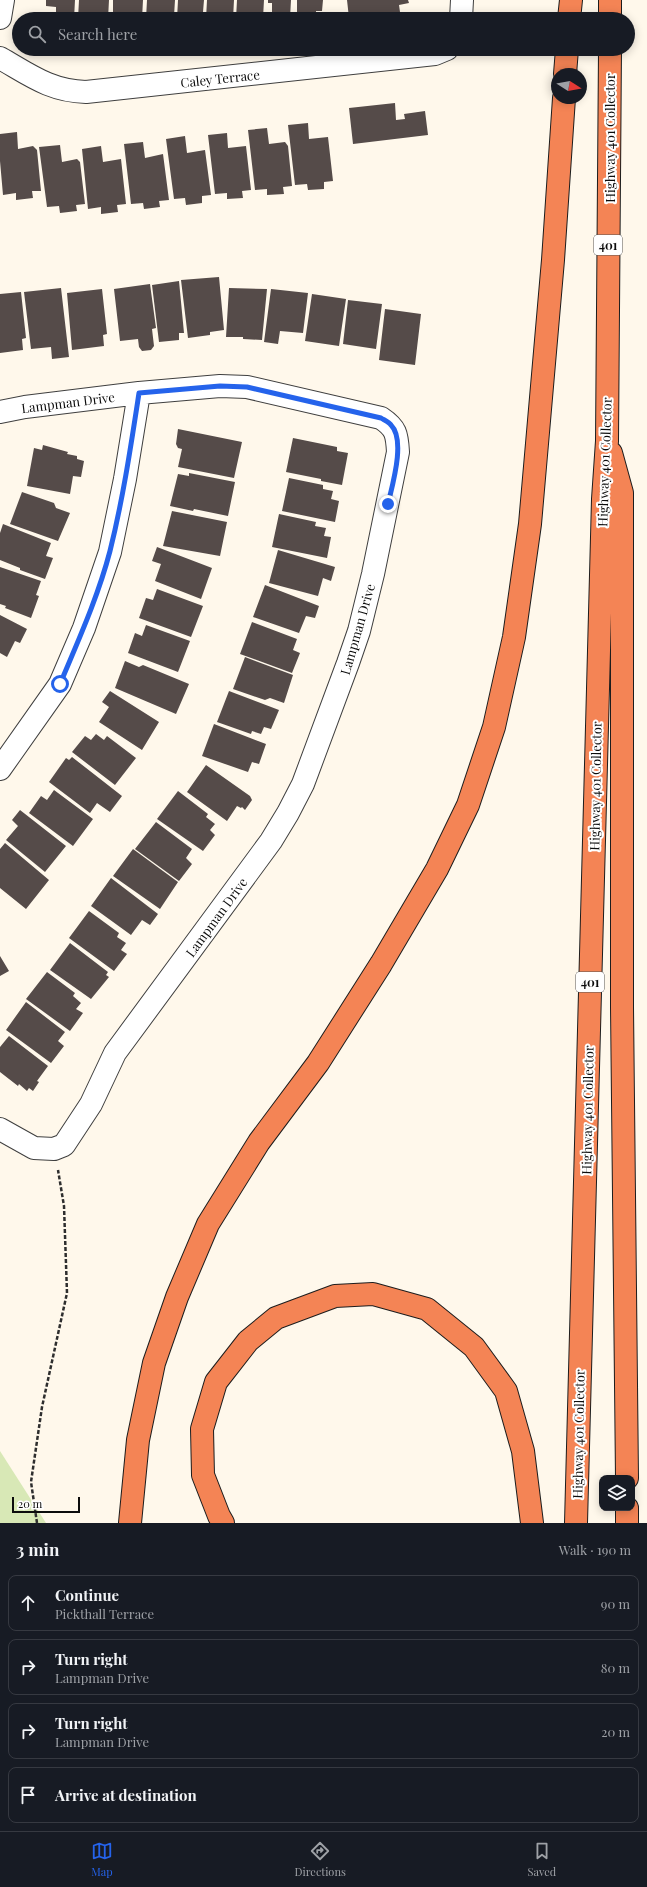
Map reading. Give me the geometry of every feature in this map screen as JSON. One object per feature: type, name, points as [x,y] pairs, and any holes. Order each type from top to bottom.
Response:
[{"type":"highway","points":[[570,12],[571,0]]},
{"type":"highway","points":[[610,0],[610,12]]},
{"type":"highway","points":[[565,68],[566,56]]},
{"type":"highway","name":"Highway 401 Collector","points":[[576,1523],[603,499],[607,441],[610,56]]},
{"type":"highway","points":[[130,1523],[138,1440],[154,1363],[177,1297],[208,1224],[259,1142],[318,1063],[381,964],[436,869],[468,806],[494,726],[514,637],[530,524],[552,268],[564,104]]},
{"type":"highway","points":[[607,441],[622,493],[622,1007],[627,1475]]},
{"type":"highway","points":[[223,1523],[203,1475],[202,1430],[216,1382],[248,1341],[276,1318],[335,1296],[373,1294],[427,1309],[474,1347],[506,1391],[522,1451],[532,1523]]},
{"type":"highway","points":[[627,1511],[627,1523]]},
{"type":"street","points":[[0,18],[3,0]]},
{"type":"street","name":"Caley Terrace","points":[[0,58],[54,88],[70,92],[86,92],[418,56]]},
{"type":"street","name":"Lampman Drive","points":[[0,412],[25,406],[139,393],[220,386],[247,387],[381,418],[392,425],[397,437],[398,452],[396,469],[359,631],[305,777],[288,813],[272,841],[115,1053],[91,1104],[79,1125],[64,1145],[54,1149]]},
{"type":"street","points":[[0,769],[60,684],[84,628],[110,552],[125,479],[139,393]]},
{"type":"street","points":[[0,1129],[34,1148],[54,1149]]},
{"type":"path","points":[[37,1523],[31,1482],[42,1407],[67,1293],[64,1206],[54,1149]]},
{"type":"green space","points":[[0,1451],[46,1523],[0,1523]]},
{"type":"building","points":[[46,0],[75,0],[74,12],[56,12],[56,7],[46,6]]},
{"type":"building","points":[[79,0],[109,0],[108,12],[78,12]]},
{"type":"building","points":[[113,0],[143,0],[142,12],[113,12]]},
{"type":"building","points":[[147,0],[175,0],[174,12],[146,12]]},
{"type":"building","points":[[178,0],[204,0],[203,12],[177,12]]},
{"type":"building","points":[[207,0],[234,0],[233,12],[206,12]]},
{"type":"building","points":[[237,0],[264,0],[263,12],[236,12]]},
{"type":"building","points":[[268,0],[291,0],[290,12],[272,12],[272,3],[268,3]]},
{"type":"building","points":[[297,0],[323,0],[322,11],[297,12]]},
{"type":"building","points":[[347,0],[408,0],[409,3],[399,5],[400,12],[348,12]]},
{"type":"building","points":[[395,103],[396,120],[405,119],[404,114],[425,111],[428,135],[353,144],[349,108]]},
{"type":"building","points":[[308,123],[309,139],[328,137],[333,181],[324,182],[324,189],[308,190],[307,184],[295,185],[288,125]]},
{"type":"building","points":[[267,128],[269,144],[285,142],[288,146],[292,186],[283,187],[284,194],[267,195],[267,189],[255,190],[248,130]]},
{"type":"building","points":[[17,132],[18,149],[33,146],[37,150],[41,191],[32,191],[33,198],[16,200],[16,193],[3,195],[0,161],[0,134]]},
{"type":"building","points":[[227,133],[228,148],[246,146],[251,190],[242,191],[243,198],[227,199],[227,193],[215,194],[208,135]]},
{"type":"building","points":[[185,136],[187,153],[205,150],[211,195],[202,196],[202,203],[186,205],[185,198],[174,199],[166,139]]},
{"type":"building","points":[[143,142],[145,158],[163,154],[169,200],[159,201],[160,207],[144,209],[143,203],[131,204],[124,144]]},
{"type":"building","points":[[60,145],[62,162],[77,159],[80,162],[85,204],[76,205],[77,211],[60,213],[59,206],[47,207],[39,147]]},
{"type":"building","points":[[101,146],[103,162],[121,159],[126,204],[117,205],[118,212],[101,214],[101,207],[88,209],[82,149]]},
{"type":"building","points":[[219,277],[224,330],[210,332],[210,335],[188,338],[181,280]]},
{"type":"building","points":[[179,281],[184,333],[179,333],[179,340],[159,342],[152,285]]},
{"type":"building","points":[[150,284],[156,328],[152,329],[154,346],[151,350],[142,351],[139,347],[138,339],[120,341],[114,289]]},
{"type":"building","points":[[61,288],[69,357],[52,359],[51,347],[31,349],[24,292]]},
{"type":"building","points":[[229,288],[267,289],[262,340],[243,339],[243,337],[226,337]]},
{"type":"building","points":[[102,289],[107,334],[103,335],[104,346],[72,350],[67,293]]},
{"type":"building","points":[[271,289],[308,293],[303,333],[280,331],[278,344],[264,342]]},
{"type":"building","points":[[21,292],[26,338],[22,339],[23,350],[0,353],[0,294]]},
{"type":"building","points":[[312,294],[346,299],[339,346],[305,341]]},
{"type":"building","points":[[348,300],[382,304],[376,349],[343,344]]},
{"type":"building","points":[[385,309],[421,314],[415,365],[379,360]]},
{"type":"building","points":[[178,429],[242,442],[234,478],[178,467],[182,449],[178,448],[176,444]]},
{"type":"building","points":[[293,438],[337,447],[337,451],[348,453],[342,485],[286,472]]},
{"type":"building","points":[[43,445],[68,452],[67,454],[77,456],[77,459],[84,461],[81,477],[73,476],[70,494],[27,486],[34,448],[42,450]]},
{"type":"building","points":[[189,473],[235,482],[228,516],[170,506],[178,474],[189,476]]},
{"type":"building","points":[[289,478],[323,485],[323,489],[333,491],[331,499],[339,501],[335,522],[282,511]]},
{"type":"building","points":[[22,492],[54,503],[56,508],[70,513],[58,541],[10,524]]},
{"type":"building","points":[[172,511],[227,522],[220,556],[163,546]]},
{"type":"building","points":[[279,514],[316,522],[315,526],[326,528],[324,536],[331,537],[327,558],[272,547]]},
{"type":"building","points":[[3,524],[51,543],[46,556],[53,558],[45,579],[20,570],[20,568],[0,560],[0,533]]},
{"type":"building","points":[[157,547],[212,568],[201,599],[155,581],[161,564],[152,561]]},
{"type":"building","points":[[278,550],[335,567],[331,581],[323,578],[318,596],[269,583]]},
{"type":"building","points":[[0,567],[41,581],[36,595],[39,596],[31,618],[5,608],[6,606],[0,604]]},
{"type":"building","points":[[265,585],[319,606],[315,618],[306,616],[299,633],[253,617]]},
{"type":"building","points":[[157,589],[203,606],[191,637],[139,618],[146,598],[153,600]]},
{"type":"building","points":[[0,615],[27,629],[20,643],[15,641],[7,657],[0,653]]},
{"type":"building","points":[[252,622],[297,639],[293,650],[300,653],[292,673],[240,654]]},
{"type":"building","points":[[146,625],[190,641],[178,672],[128,653],[135,633],[142,636]]},
{"type":"building","points":[[245,657],[293,675],[284,703],[270,698],[265,700],[233,689]]},
{"type":"building","points":[[125,661],[139,667],[143,665],[189,684],[176,714],[115,688]]},
{"type":"building","points":[[110,691],[159,722],[142,750],[99,722],[109,707],[102,702]]},
{"type":"building","points":[[229,691],[279,710],[271,729],[264,727],[261,734],[252,731],[251,734],[217,722]]},
{"type":"building","points":[[214,724],[266,744],[259,764],[252,762],[248,772],[202,756]]},
{"type":"building","points":[[96,734],[104,740],[107,736],[136,758],[115,785],[72,752],[85,736],[91,740]]},
{"type":"building","points":[[72,757],[122,796],[110,812],[97,803],[90,813],[49,782],[66,758],[69,760]]},
{"type":"building","points":[[206,765],[250,796],[252,800],[245,810],[242,807],[237,806],[227,821],[187,792]]},
{"type":"building","points":[[54,790],[93,819],[73,846],[29,813],[41,796],[47,800]]},
{"type":"building","points":[[178,791],[208,814],[206,817],[215,824],[210,830],[215,835],[203,851],[157,819]]},
{"type":"building","points":[[20,810],[66,846],[45,872],[6,840],[18,826],[12,820]]},
{"type":"building","points":[[156,822],[192,849],[186,858],[192,864],[179,881],[135,849]]},
{"type":"building","points":[[5,843],[49,880],[26,909],[0,888],[0,849]]},
{"type":"building","points":[[133,849],[178,882],[160,909],[113,876]]},
{"type":"building","points":[[111,878],[158,914],[150,925],[142,920],[131,935],[91,906]]},
{"type":"building","points":[[89,911],[119,933],[117,937],[126,943],[121,950],[127,954],[114,971],[69,938]]},
{"type":"building","points":[[70,943],[108,972],[106,975],[109,977],[91,999],[50,970]]},
{"type":"building","points":[[0,956],[9,971],[0,976]]},
{"type":"building","points":[[47,972],[75,993],[73,996],[81,1003],[76,1009],[83,1013],[70,1031],[26,999]]},
{"type":"building","points":[[26,1002],[65,1032],[58,1041],[64,1046],[51,1063],[6,1030]]},
{"type":"building","points":[[9,1036],[48,1066],[37,1081],[39,1082],[33,1091],[29,1088],[27,1091],[19,1084],[18,1086],[0,1072],[0,1047]]},
{"type":"route","points":[[60,684],[84,628],[110,552],[125,479],[139,393],[220,386],[247,387],[381,418],[392,425],[397,437],[398,452],[396,469],[388,504]]}]
